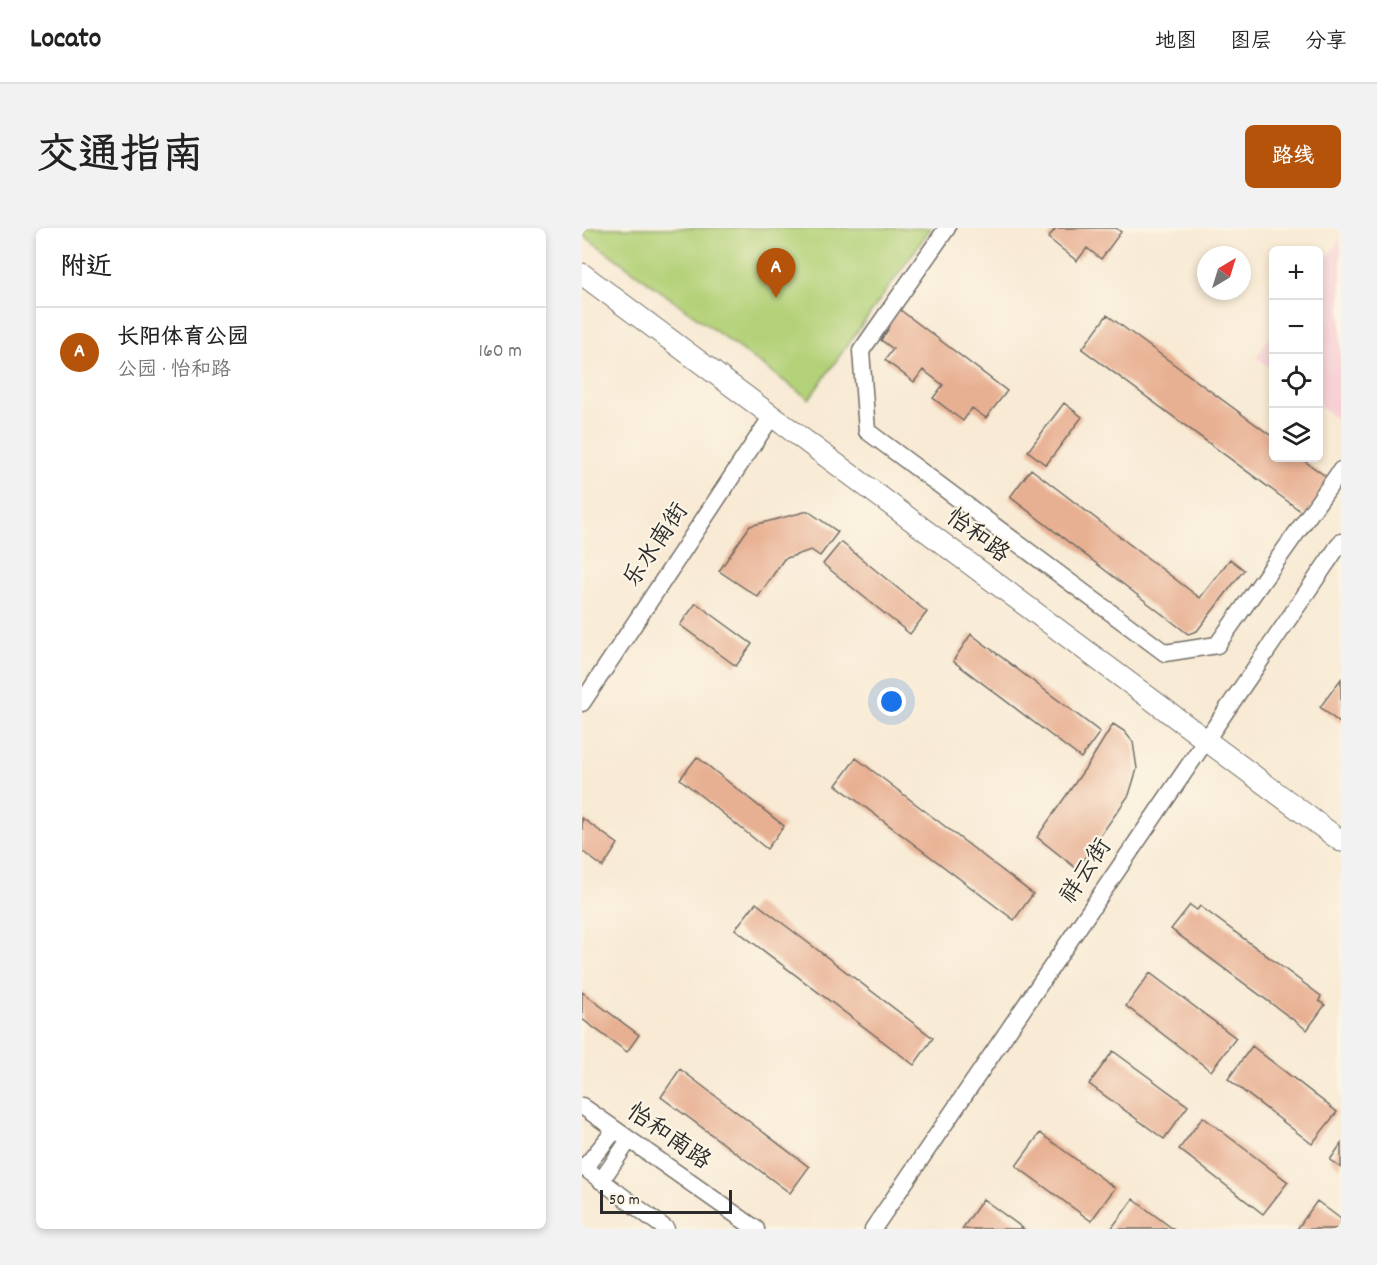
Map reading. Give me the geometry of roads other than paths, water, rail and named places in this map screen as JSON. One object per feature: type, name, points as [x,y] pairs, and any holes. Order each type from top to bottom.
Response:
[{"type":"street","points":[[947,228],[861,351],[867,431],[1165,653],[1218,645],[1341,470]]},
{"type":"street","name":"怡和路","points":[[582,274],[1341,841]]},
{"type":"street","name":"乐水南街","points":[[582,703],[772,416]]},
{"type":"street","name":"祥云街","points":[[873,1229],[1341,542]]},
{"type":"street","name":"怡和南路","points":[[582,1106],[756,1229]]},
{"type":"street","points":[[622,1135],[583,1167],[666,1229]]},
{"type":"street","points":[[601,1181],[622,1135]]},
{"type":"place","name":"长阳体育公园","points":[[776,298]]}]
